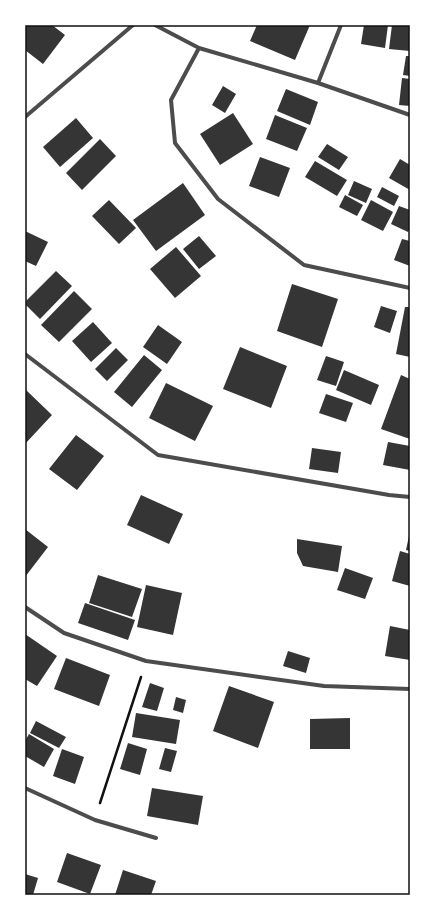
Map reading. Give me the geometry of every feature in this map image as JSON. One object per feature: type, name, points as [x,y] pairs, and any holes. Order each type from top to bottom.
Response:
[{"type":"street","points":[[25,117],[133,25]]},
{"type":"street","points":[[156,25],[199,48],[318,83],[410,115]]},
{"type":"street","points":[[318,83],[341,25]]},
{"type":"street","points":[[199,48],[171,100],[175,143],[218,199],[304,265],[410,288]]},
{"type":"street","points":[[25,354],[158,456],[389,495],[410,497]]},
{"type":"street","points":[[25,607],[64,633],[146,661],[324,686],[410,689]]},
{"type":"street","points":[[25,788],[95,820],[156,838]]},
{"type":"path","points":[[95,820],[146,661]]},
{"type":"building","points":[[25,25],[52,25],[65,35],[43,64],[25,50]]},
{"type":"building","points":[[257,25],[310,25],[295,60],[250,41]]},
{"type":"building","points":[[364,25],[388,25],[385,48],[361,44]]},
{"type":"building","points":[[392,25],[410,25],[410,51],[389,49]]},
{"type":"building","points":[[406,56],[410,56],[410,76],[403,75]]},
{"type":"building","points":[[402,78],[410,79],[410,106],[399,105]]},
{"type":"building","points":[[223,86],[236,94],[225,113],[212,105]]},
{"type":"building","points":[[286,89],[318,102],[310,125],[277,111]]},
{"type":"building","points":[[233,113],[253,144],[220,165],[200,134]]},
{"type":"building","points":[[275,115],[307,128],[297,151],[266,139]]},
{"type":"building","points":[[76,118],[93,138],[60,167],[43,147]]},
{"type":"building","points":[[100,139],[116,156],[82,190],[66,173]]},
{"type":"building","points":[[327,144],[348,157],[339,170],[318,157]]},
{"type":"building","points":[[260,157],[290,168],[279,197],[249,186]]},
{"type":"building","points":[[400,159],[410,165],[410,190],[389,178]]},
{"type":"building","points":[[315,161],[347,180],[337,196],[305,177]]},
{"type":"building","points":[[354,181],[372,189],[366,203],[348,195]]},
{"type":"building","points":[[183,183],[205,215],[156,251],[133,220]]},
{"type":"building","points":[[382,187],[399,196],[394,206],[377,197]]},
{"type":"building","points":[[345,195],[363,205],[357,216],[339,207]]},
{"type":"building","points":[[109,200],[136,228],[119,244],[92,216]]},
{"type":"building","points":[[371,200],[393,212],[383,231],[361,220]]},
{"type":"building","points":[[399,206],[410,210],[410,228],[408,232],[391,224]]},
{"type":"building","points":[[25,231],[48,242],[36,266],[25,261]]},
{"type":"building","points":[[199,236],[216,256],[199,269],[183,249]]},
{"type":"building","points":[[402,239],[410,241],[410,266],[394,260]]},
{"type":"building","points":[[176,247],[201,276],[175,298],[150,269]]},
{"type":"building","points":[[56,271],[72,286],[40,319],[25,304],[25,302]]},
{"type":"building","points":[[292,284],[338,299],[322,347],[277,331]]},
{"type":"building","points":[[74,291],[92,309],[59,342],[41,325]]},
{"type":"building","points":[[381,306],[397,311],[390,333],[374,327]]},
{"type":"building","points":[[405,307],[410,307],[410,357],[396,354]]},
{"type":"building","points":[[93,322],[112,343],[91,362],[72,341]]},
{"type":"building","points":[[158,325],[182,342],[167,364],[143,347]]},
{"type":"building","points":[[240,347],[287,366],[271,408],[223,389]]},
{"type":"building","points":[[116,348],[128,360],[107,381],[95,369]]},
{"type":"building","points":[[144,355],[162,370],[132,407],[114,392]]},
{"type":"building","points":[[326,356],[344,362],[336,386],[317,380]]},
{"type":"building","points":[[344,370],[379,385],[371,405],[336,390]]},
{"type":"building","points":[[401,375],[410,379],[410,439],[381,429]]},
{"type":"building","points":[[166,383],[213,406],[195,441],[149,418]]},
{"type":"building","points":[[25,389],[52,415],[25,444]]},
{"type":"building","points":[[326,394],[353,403],[346,422],[319,413]]},
{"type":"building","points":[[76,435],[104,456],[77,490],[49,469]]},
{"type":"building","points":[[388,442],[410,446],[410,470],[383,465]]},
{"type":"building","points":[[312,448],[341,452],[338,473],[309,469]]},
{"type":"building","points":[[141,495],[183,514],[169,544],[127,525]]},
{"type":"building","points":[[25,529],[48,547],[25,577]]},
{"type":"building","points":[[409,536],[410,537],[410,551],[406,550]]},
{"type":"building","points":[[297,539],[342,546],[338,572],[303,566],[297,553]]},
{"type":"building","points":[[400,551],[410,554],[410,586],[392,581]]},
{"type":"building","points":[[345,568],[373,578],[365,599],[337,590]]},
{"type":"building","points":[[98,575],[142,589],[132,617],[89,603]]},
{"type":"building","points":[[146,585],[182,593],[173,635],[137,627]]},
{"type":"building","points":[[85,603],[135,620],[128,640],[78,623]]},
{"type":"building","points":[[390,626],[410,630],[410,660],[385,656]]},
{"type":"building","points":[[25,634],[57,656],[37,686],[25,679]]},
{"type":"building","points":[[288,651],[310,658],[306,673],[283,666]]},
{"type":"building","points":[[66,658],[110,675],[99,706],[54,689]]},
{"type":"building","points":[[150,683],[164,688],[157,711],[142,707]]},
{"type":"building","points":[[229,686],[274,702],[258,748],[213,731]]},
{"type":"building","points":[[176,697],[186,700],[183,713],[173,710]]},
{"type":"building","points":[[136,713],[180,720],[176,744],[132,737]]},
{"type":"building","points":[[350,718],[350,749],[310,749],[310,719]]},
{"type":"building","points":[[36,721],[66,737],[59,748],[30,733]]},
{"type":"building","points":[[29,734],[54,749],[44,767],[25,756],[25,741]]},
{"type":"building","points":[[128,743],[147,749],[140,775],[120,769]]},
{"type":"building","points":[[165,748],[177,751],[171,772],[159,769]]},
{"type":"building","points":[[62,749],[84,757],[75,784],[53,776]]},
{"type":"building","points":[[152,788],[203,796],[198,825],[147,816]]},
{"type":"building","points":[[67,853],[101,865],[90,894],[57,882]]},
{"type":"building","points":[[123,870],[156,881],[151,895],[115,895]]},
{"type":"building","points":[[25,874],[38,878],[33,895],[25,895]]}]
